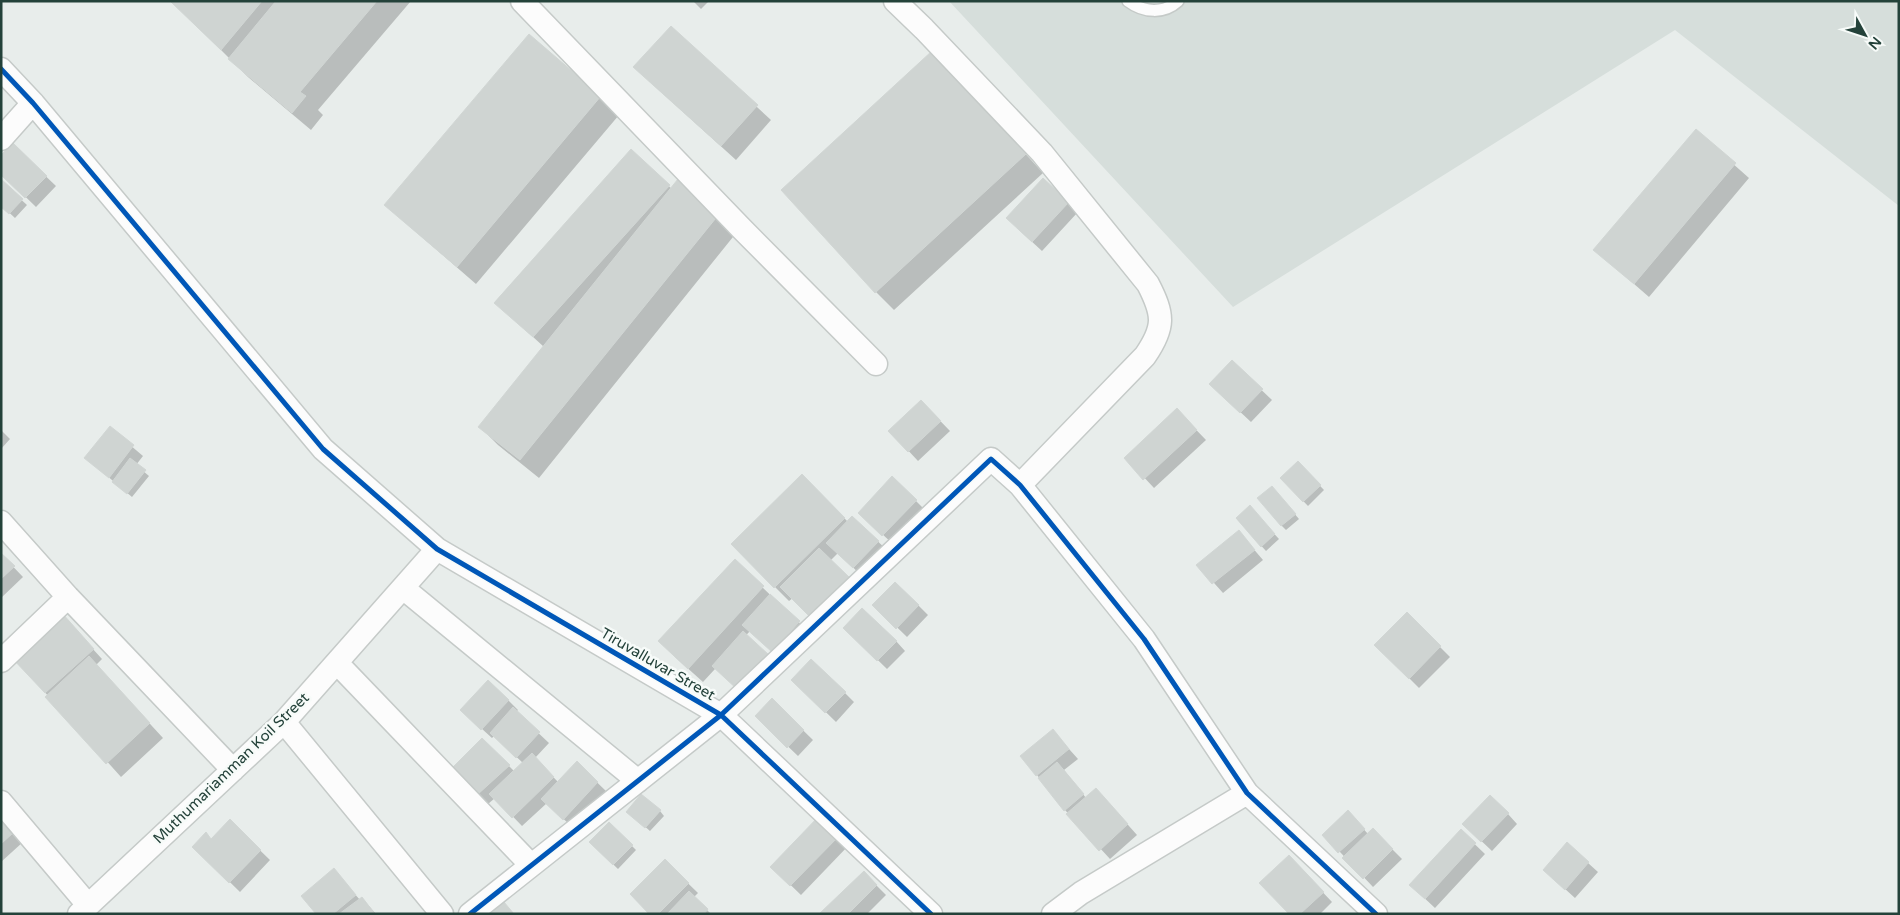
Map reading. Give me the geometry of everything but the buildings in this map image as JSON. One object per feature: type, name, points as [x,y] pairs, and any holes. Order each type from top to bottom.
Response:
[{"type":"street","points":[[522,1],[742,229],[876,364]]},
{"type":"street","points":[[895,1],[1042,153],[1148,284],[1157,302],[1162,319],[1157,338],[1145,356],[1020,484]]},
{"type":"street","name":"Tiruvalluvar Street","points":[[1,69],[33,104],[323,450],[437,550],[722,715],[931,914]]},
{"type":"street","points":[[1,139],[33,104]]},
{"type":"street","points":[[470,914],[722,715],[991,459],[1020,484],[1144,639],[1247,793],[1376,914]]},
{"type":"street","points":[[1,522],[68,597],[233,770]]},
{"type":"street","name":"Muthumariamman Koil Street","points":[[84,910],[284,722],[437,550]]},
{"type":"street","points":[[403,588],[638,781]]},
{"type":"street","points":[[1,661],[68,597]]},
{"type":"street","points":[[337,663],[531,866]]},
{"type":"street","points":[[284,722],[442,914]]},
{"type":"street","points":[[1053,914],[1081,893],[1247,793]]},
{"type":"street","points":[[1,802],[84,910]]},
{"type":"lane","points":[[1128,1],[1140,8],[1155,11],[1170,8],[1178,1]]},
{"type":"shaded area","points":[[949,1],[1899,1],[1899,206],[1675,30],[1233,307]]},
{"type":"cycle path","points":[[1,69],[33,103],[323,449],[437,549],[721,715],[931,914]]},
{"type":"cycle path","points":[[470,914],[721,715],[991,459],[1020,485],[1144,639],[1247,793],[1376,914]]}]
